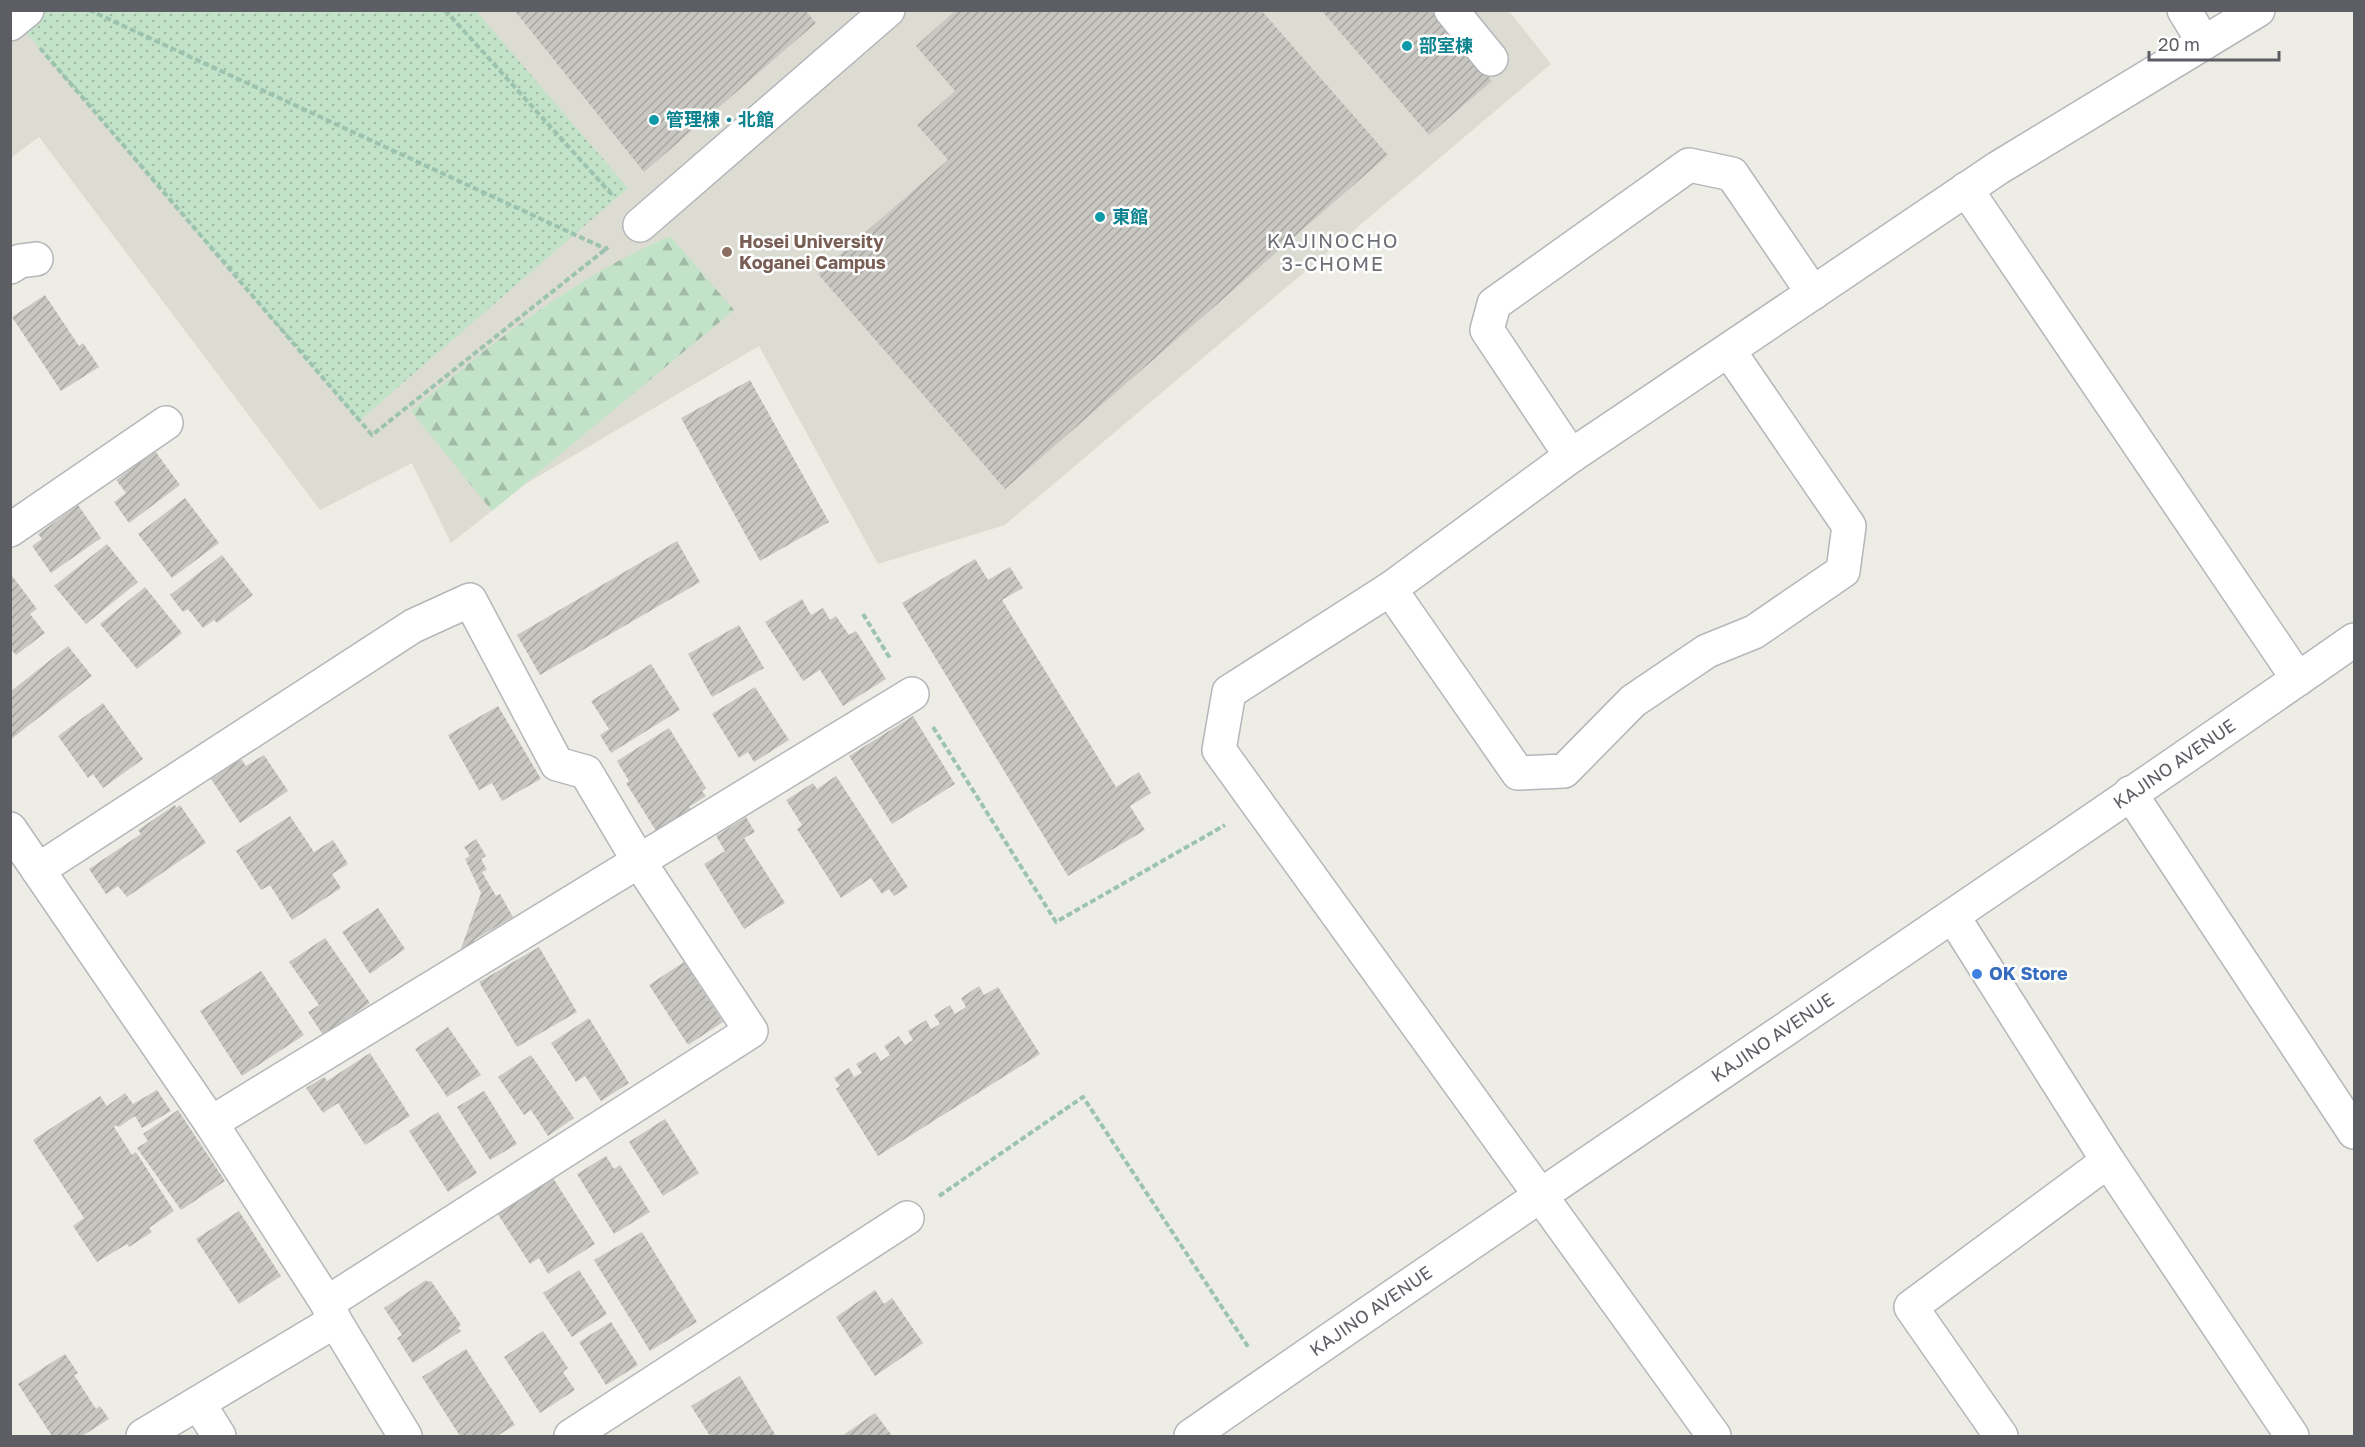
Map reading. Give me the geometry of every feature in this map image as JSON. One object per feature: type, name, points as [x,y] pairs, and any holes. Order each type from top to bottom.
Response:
[{"type":"street","points":[[1451,10],[1491,59]]},
{"type":"street","points":[[2184,10],[2204,43]]},
{"type":"street","points":[[1714,1437],[1219,750],[1229,692],[1390,588],[1571,456],[1966,189],[2258,10]]},
{"type":"street","points":[[640,225],[866,17]]},
{"type":"street","points":[[1571,456],[1487,330],[1494,304],[1689,165],[1732,174],[1813,293]]},
{"type":"street","points":[[1966,189],[2298,679]]},
{"type":"street","points":[[1390,588],[1518,773],[1564,771],[1633,700],[1707,651],[1754,632],[1843,571],[1849,526],[1729,351]]},
{"type":"street","points":[[10,530],[166,423]]},
{"type":"street","points":[[38,870],[412,626],[470,600],[557,764],[586,772],[640,863],[752,1031],[331,1312],[199,1404],[142,1437]]},
{"type":"street","name":"KAJINO AVENUE","points":[[1191,1437],[1539,1196],[1954,918],[2130,793],[2355,640]]},
{"type":"street","points":[[211,1123],[640,863],[912,694]]},
{"type":"street","points":[[2130,793],[2355,1132]]},
{"type":"street","points":[[10,829],[211,1123],[331,1312],[405,1437]]},
{"type":"street","points":[[1954,918],[2108,1161],[2292,1437]]},
{"type":"street","points":[[2001,1437],[1911,1307],[2108,1161]]},
{"type":"street","points":[[571,1437],[907,1218]]},
{"type":"street","points":[[199,1404],[219,1437]]},
{"type":"path","points":[[89,10],[606,249]]},
{"type":"path","points":[[17,18],[372,435],[606,249],[640,225],[445,10]]},
{"type":"path","points":[[864,614],[1056,922],[1260,804]]},
{"type":"path","points":[[907,1218],[1083,1097],[1271,1380]]},
{"type":"shaded area","name":"Hosei University Koganei Campus","points":[[1508,10],[1551,64],[1005,525],[878,564],[759,346],[527,483],[451,543],[412,463],[320,510],[39,137],[11,158],[11,11]]},
{"type":"green space","points":[[45,10],[476,11],[628,188],[359,421],[23,29]]},
{"type":"green space","points":[[670,236],[734,310],[492,511],[411,411],[534,314],[600,272]]},
{"type":"building","name":"管理棟・北館","points":[[514,10],[805,10],[816,23],[644,172]]},
{"type":"building","name":"東館","points":[[956,10],[1261,10],[1388,155],[1005,489],[818,274],[948,160],[917,125],[955,91],[916,46]]},
{"type":"building","name":"部室棟","points":[[1321,10],[1431,10],[1492,81],[1429,135]]},
{"type":"building","points":[[45,295],[79,346],[83,343],[99,367],[61,391],[12,317]]},
{"type":"building","points":[[750,380],[829,522],[760,561],[681,418]]},
{"type":"building","points":[[155,451],[180,485],[129,523],[114,502],[126,493],[116,480]]},
{"type":"building","points":[[185,498],[219,543],[172,578],[138,534]]},
{"type":"building","points":[[78,505],[101,538],[51,573],[32,546],[42,539],[38,534]]},
{"type":"building","points":[[677,541],[700,582],[540,675],[517,635]]},
{"type":"building","points":[[107,544],[138,582],[86,624],[54,586]]},
{"type":"building","points":[[222,555],[253,595],[217,623],[214,620],[203,628],[188,609],[183,612],[170,595]]},
{"type":"building","points":[[975,559],[988,580],[1010,567],[1023,588],[1002,600],[1116,787],[1139,772],[1151,793],[1130,806],[1145,830],[1068,876],[902,603]]},
{"type":"building","points":[[10,573],[37,609],[30,614],[45,633],[16,655],[10,648]]},
{"type":"building","points":[[145,587],[182,633],[137,669],[100,624]]},
{"type":"building","points":[[802,599],[811,615],[823,608],[830,620],[836,616],[849,635],[856,631],[886,679],[843,706],[820,670],[803,681],[765,622]]},
{"type":"building","points":[[739,625],[764,668],[712,697],[688,654]]},
{"type":"building","points":[[68,646],[92,676],[10,740],[10,692]]},
{"type":"building","points":[[651,664],[680,710],[611,753],[600,735],[609,729],[591,701]]},
{"type":"building","points":[[755,687],[789,740],[754,762],[748,752],[739,758],[712,714]]},
{"type":"building","points":[[103,703],[143,759],[103,788],[93,774],[88,778],[58,736]]},
{"type":"building","points":[[498,706],[541,779],[502,801],[492,783],[479,790],[448,735]]},
{"type":"building","points":[[913,716],[955,784],[892,824],[849,756]]},
{"type":"building","points":[[669,728],[706,788],[702,791],[706,796],[689,807],[692,813],[658,834],[626,783],[629,781],[617,761]]},
{"type":"building","points":[[264,755],[288,791],[240,823],[211,779],[241,759],[246,766]]},
{"type":"building","points":[[836,776],[908,887],[894,896],[889,889],[882,894],[871,878],[841,898],[797,829],[802,825],[786,800],[813,783],[817,789]]},
{"type":"building","points":[[175,805],[176,808],[180,805],[206,843],[127,897],[118,886],[106,894],[89,869],[141,834],[138,830]]},
{"type":"building","points":[[290,816],[314,852],[333,840],[348,864],[332,874],[341,888],[292,920],[270,885],[261,890],[236,851]]},
{"type":"building","points":[[746,817],[755,832],[744,838],[785,903],[744,929],[704,864],[725,851],[716,836]]},
{"type":"building","points":[[476,839],[486,856],[481,859],[487,870],[482,872],[496,896],[500,894],[513,917],[474,940],[477,946],[458,957],[481,893],[465,859],[470,856],[464,847]]},
{"type":"building","points":[[378,908],[405,949],[370,974],[342,932]]},
{"type":"building","points":[[325,938],[370,1003],[323,1035],[308,1012],[319,1005],[289,962]]},
{"type":"building","points":[[539,947],[577,1012],[517,1047],[479,982]]},
{"type":"building","points":[[684,962],[723,1022],[688,1045],[649,985]]},
{"type":"building","points":[[261,971],[304,1035],[242,1076],[200,1011]]},
{"type":"building","points":[[979,986],[984,995],[998,987],[1040,1054],[878,1156],[836,1089],[840,1086],[834,1078],[849,1068],[854,1077],[862,1073],[856,1064],[875,1052],[881,1061],[890,1055],[884,1046],[899,1036],[905,1045],[913,1040],[908,1031],[926,1020],[931,1029],[940,1024],[934,1015],[950,1005],[955,1014],[966,1007],[961,998]]},
{"type":"building","points":[[589,1018],[629,1083],[601,1101],[585,1076],[576,1082],[551,1043]]},
{"type":"building","points":[[448,1027],[481,1075],[447,1097],[415,1049]]},
{"type":"building","points":[[370,1053],[410,1116],[365,1145],[338,1103],[323,1113],[306,1088],[324,1077],[327,1081]]},
{"type":"building","points":[[531,1055],[574,1118],[548,1136],[531,1110],[524,1115],[498,1077]]},
{"type":"building","points":[[157,1090],[171,1111],[142,1128],[135,1116],[119,1127],[116,1125],[114,1127],[132,1155],[136,1152],[174,1211],[149,1228],[152,1232],[129,1247],[127,1244],[97,1262],[73,1226],[84,1218],[33,1140],[100,1096],[107,1106],[125,1093],[133,1104]]},
{"type":"building","points":[[484,1091],[517,1144],[490,1160],[457,1107]]},
{"type":"building","points":[[178,1110],[225,1181],[181,1210],[137,1148],[148,1141],[143,1134]]},
{"type":"building","points":[[438,1112],[477,1173],[448,1192],[409,1131]]},
{"type":"building","points":[[665,1119],[699,1173],[663,1196],[629,1142]]},
{"type":"building","points":[[606,1156],[614,1169],[620,1165],[650,1212],[614,1234],[577,1174]]},
{"type":"building","points":[[553,1178],[595,1244],[548,1274],[539,1258],[530,1264],[497,1213]]},
{"type":"building","points":[[239,1211],[281,1276],[239,1304],[196,1239]]},
{"type":"building","points":[[642,1232],[697,1322],[650,1351],[594,1260]]},
{"type":"building","points":[[579,1270],[607,1314],[572,1337],[543,1293]]},
{"type":"building","points":[[426,1280],[431,1281],[461,1325],[458,1328],[461,1331],[413,1363],[397,1338],[402,1335],[384,1308]]},
{"type":"building","points":[[875,1290],[884,1304],[892,1298],[923,1343],[875,1376],[836,1317]]},
{"type":"building","points":[[611,1322],[638,1365],[606,1385],[579,1342]]},
{"type":"building","points":[[543,1331],[568,1368],[563,1372],[575,1390],[540,1413],[504,1357]]},
{"type":"building","points":[[466,1349],[515,1425],[497,1436],[460,1436],[422,1377]]},
{"type":"building","points":[[65,1354],[78,1373],[74,1375],[96,1409],[100,1406],[109,1419],[82,1436],[52,1436],[18,1384]]},
{"type":"building","points":[[740,1376],[776,1436],[710,1436],[691,1406]]},
{"type":"building","points":[[875,1413],[892,1436],[842,1436]]},
{"type":"place","name":"部室棟","points":[[1407,46]]},
{"type":"place","name":"管理棟・北館","points":[[654,120]]},
{"type":"place","name":"東館","points":[[1100,217]]},
{"type":"place","name":"Hosei University Koganei Campus","points":[[727,252]]},
{"type":"place","name":"OK Store","points":[[1977,974]]},
{"type":"district","name":"KAJINOCHO 3-CHOME","points":[[1333,252]]}]
